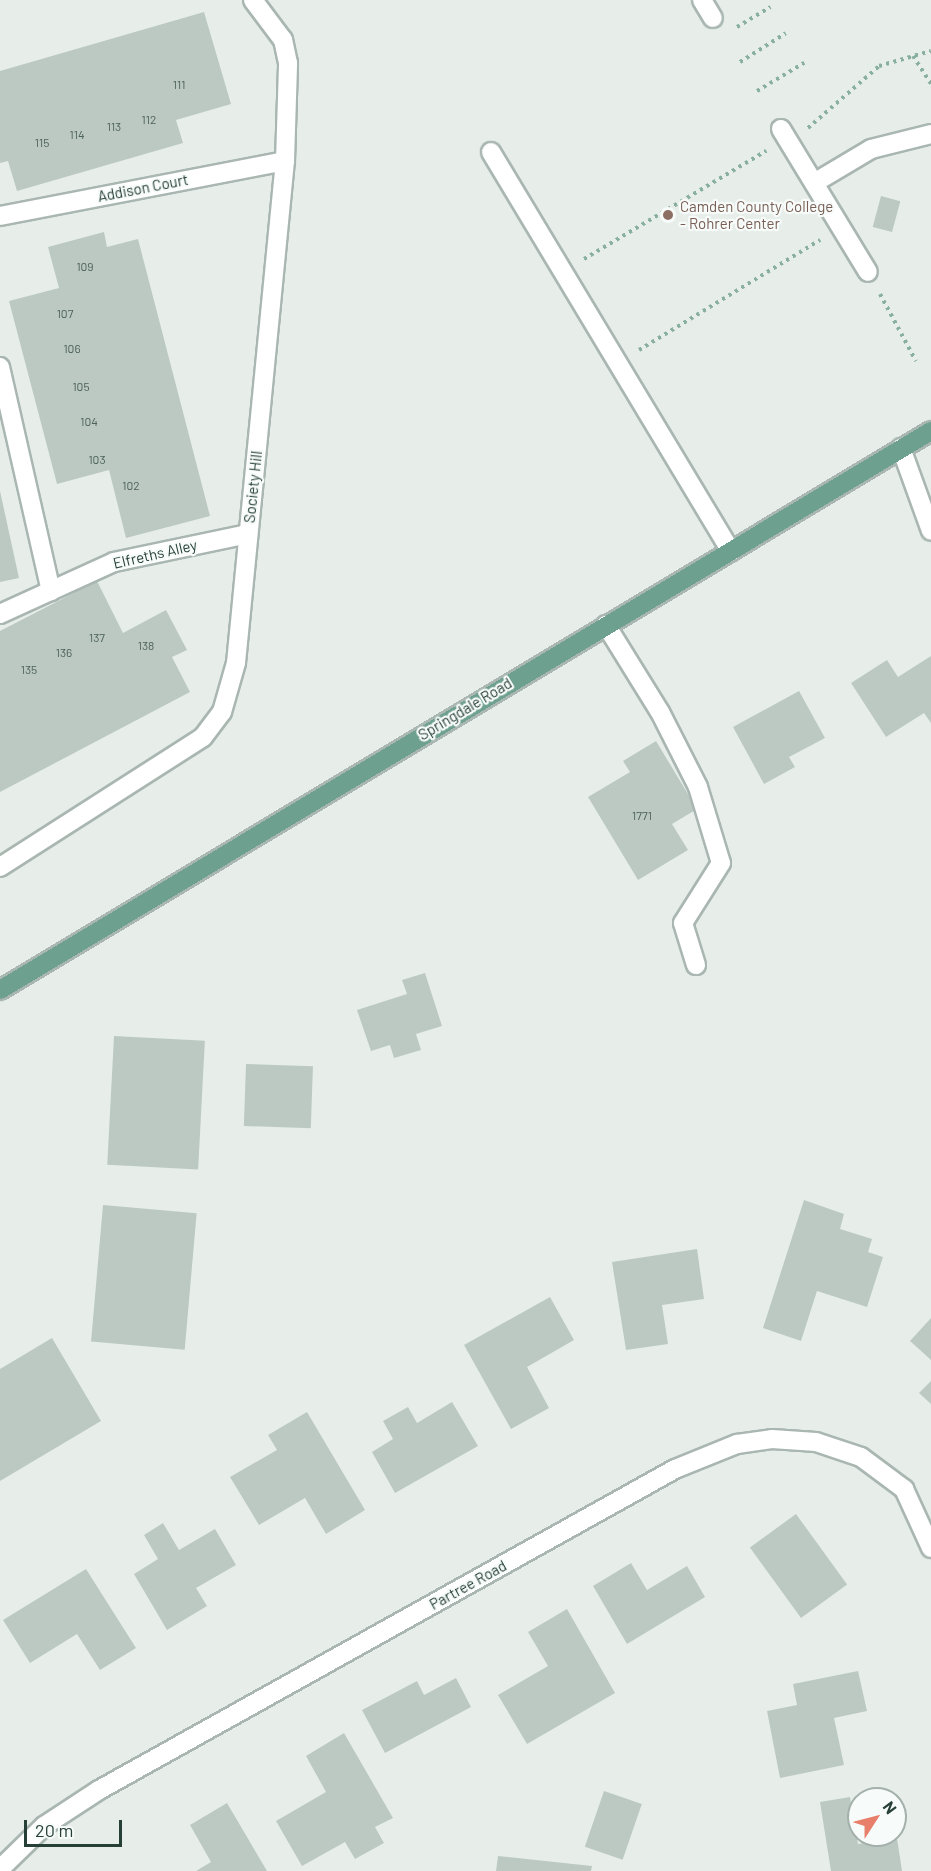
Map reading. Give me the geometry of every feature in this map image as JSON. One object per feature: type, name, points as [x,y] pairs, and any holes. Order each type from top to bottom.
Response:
[{"type":"main road","name":"Springdale Road","points":[[0,990],[931,430]]},
{"type":"street","name":"Society Hill","points":[[0,867],[203,737],[222,712],[236,663],[285,161],[288,63],[283,40],[253,0]]},
{"type":"street","points":[[702,0],[713,18]]},
{"type":"street","points":[[781,129],[868,272]]},
{"type":"street","points":[[814,183],[871,148],[931,134]]},
{"type":"street","points":[[491,152],[730,550]]},
{"type":"street","name":"Addison Court","points":[[0,216],[285,161]]},
{"type":"street","points":[[0,367],[51,591]]},
{"type":"street","points":[[901,448],[931,531]]},
{"type":"street","name":"Elfreths Alley","points":[[0,614],[114,562],[248,534]]},
{"type":"street","points":[[606,625],[660,712],[698,787],[721,863],[683,923],[696,965]]},
{"type":"street","name":"Partree Road","points":[[0,1869],[44,1826],[99,1790],[675,1469],[737,1444],[772,1439],[816,1442],[861,1456],[904,1489],[931,1548]]},
{"type":"path","points":[[733,29],[770,7]]},
{"type":"path","points":[[740,62],[786,33]]},
{"type":"path","points":[[806,129],[879,66],[931,51]]},
{"type":"path","points":[[913,56],[931,84]]},
{"type":"path","points":[[757,91],[804,63]]},
{"type":"path","points":[[563,272],[772,147]]},
{"type":"path","points":[[617,362],[841,228]]},
{"type":"path","points":[[868,272],[916,361]]},
{"type":"building","points":[[204,12],[231,104],[176,120],[183,143],[17,191],[8,161],[0,163],[0,71]]},
{"type":"building","points":[[881,196],[900,201],[892,232],[873,227]]},
{"type":"building","points":[[104,232],[107,247],[138,239],[210,516],[126,538],[109,470],[57,484],[9,301],[59,288],[48,247]]},
{"type":"building","points":[[0,491],[19,578],[0,582]]},
{"type":"building","points":[[97,581],[123,633],[166,610],[187,650],[172,657],[190,692],[0,792],[0,631]]},
{"type":"building","points":[[931,656],[931,723],[924,713],[886,737],[851,683],[887,660],[898,677]]},
{"type":"building","points":[[799,691],[825,738],[789,757],[795,767],[764,784],[733,727]]},
{"type":"building","points":[[656,741],[697,809],[672,824],[688,850],[638,880],[588,797],[630,772],[623,761]]},
{"type":"building","points":[[425,973],[442,1026],[416,1034],[421,1050],[394,1058],[390,1045],[371,1051],[357,1010],[407,994],[402,980]]},
{"type":"building","points":[[114,1036],[205,1041],[198,1170],[107,1165]]},
{"type":"building","points":[[246,1064],[313,1066],[311,1128],[244,1126]]},
{"type":"building","points":[[804,1200],[844,1214],[840,1229],[872,1239],[868,1252],[883,1257],[867,1307],[817,1291],[801,1341],[763,1328]]},
{"type":"building","points":[[103,1205],[197,1213],[185,1350],[91,1341]]},
{"type":"building","points":[[697,1249],[704,1299],[662,1305],[668,1344],[626,1350],[612,1262]]},
{"type":"building","points":[[550,1297],[574,1340],[527,1367],[549,1408],[511,1429],[464,1345]]},
{"type":"building","points":[[931,1318],[931,1360],[910,1341]]},
{"type":"building","points":[[52,1338],[101,1421],[0,1481],[0,1369]]},
{"type":"building","points":[[931,1381],[931,1404],[919,1393]]},
{"type":"building","points":[[452,1402],[478,1446],[395,1493],[372,1452],[393,1439],[383,1421],[408,1407],[417,1423]]},
{"type":"building","points":[[307,1412],[365,1510],[326,1534],[305,1498],[259,1525],[230,1477],[277,1450],[268,1435]]},
{"type":"building","points":[[796,1514],[847,1584],[801,1618],[750,1548]]},
{"type":"building","points":[[163,1523],[179,1550],[215,1529],[236,1565],[196,1588],[207,1606],[167,1630],[134,1574],[158,1559],[144,1535]]},
{"type":"building","points":[[631,1563],[647,1590],[687,1566],[705,1597],[627,1644],[593,1586]]},
{"type":"building","points":[[86,1569],[136,1648],[100,1670],[77,1634],[30,1663],[3,1620]]},
{"type":"building","points":[[567,1609],[615,1693],[527,1744],[498,1695],[548,1666],[528,1632]]},
{"type":"building","points":[[858,1671],[867,1711],[834,1718],[844,1765],[780,1778],[767,1711],[797,1705],[793,1684]]},
{"type":"building","points":[[456,1678],[471,1707],[385,1753],[362,1710],[417,1681],[424,1695]]},
{"type":"building","points":[[344,1733],[393,1818],[375,1827],[384,1843],[355,1859],[345,1842],[302,1866],[276,1821],[326,1792],[306,1756]]},
{"type":"building","points":[[604,1791],[642,1804],[623,1860],[585,1847]]},
{"type":"building","points":[[847,1798],[847,1847],[898,1847],[902,1871],[831,1871],[820,1802]]},
{"type":"building","points":[[227,1803],[267,1871],[196,1871],[211,1862],[190,1825]]},
{"type":"building","points":[[498,1856],[592,1866],[591,1871],[496,1871]]},
{"type":"place","name":"Camden County College - Rohrer Center","points":[[668,215]]}]
